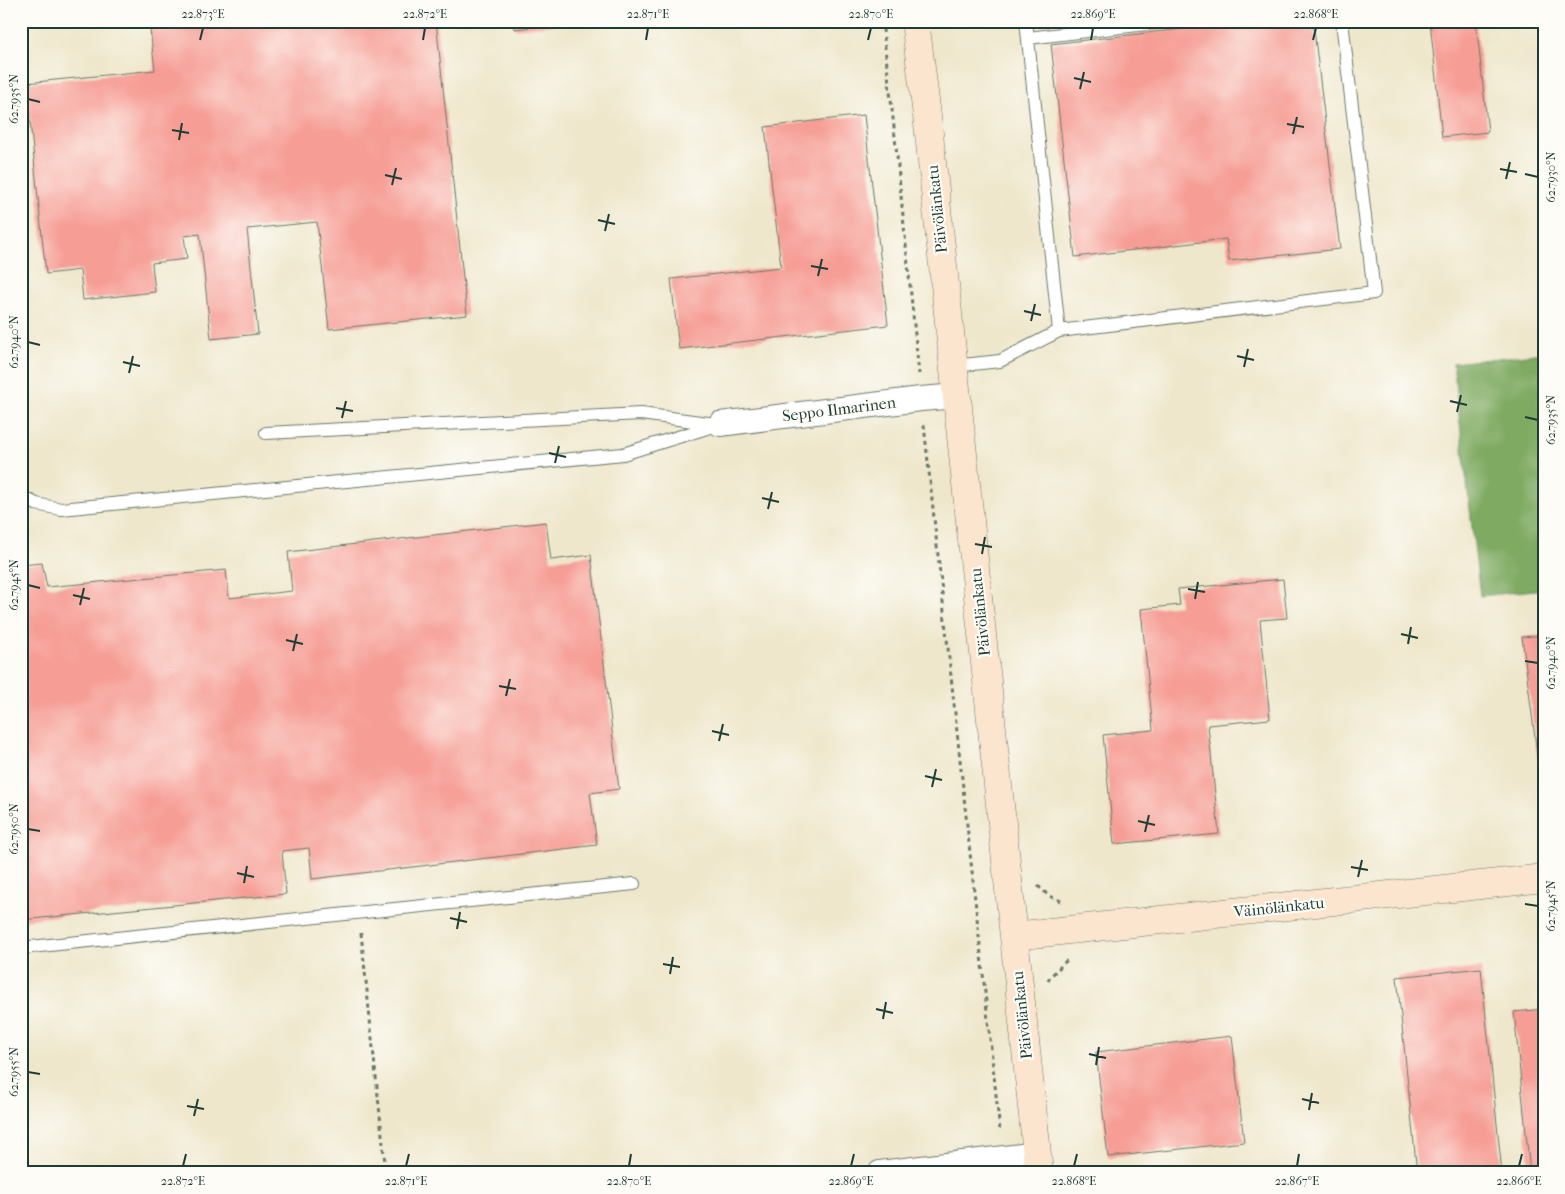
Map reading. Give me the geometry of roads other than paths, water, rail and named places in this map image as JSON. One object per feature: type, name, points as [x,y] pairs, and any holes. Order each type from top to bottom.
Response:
[{"type":"street","name":"Päivölänkatu","points":[[915,21],[928,124],[1038,1163]]},
{"type":"street","name":"Seppo Ilmarinen","points":[[720,424],[957,396]]},
{"type":"street","name":"Väinölänkatu","points":[[1014,936],[1544,878]]},
{"type":"street","points":[[880,1173],[1003,1158],[1038,1163]]},
{"type":"lane","points":[[1026,21],[1059,331]]},
{"type":"lane","points":[[1028,38],[1172,21]]},
{"type":"lane","points":[[954,366],[1000,361],[1059,331],[1374,293],[1342,21]]},
{"type":"lane","points":[[266,433],[641,414],[720,424]]},
{"type":"lane","points":[[21,496],[36,504],[61,509],[623,454],[720,424]]},
{"type":"lane","points":[[21,948],[634,884]]}]
